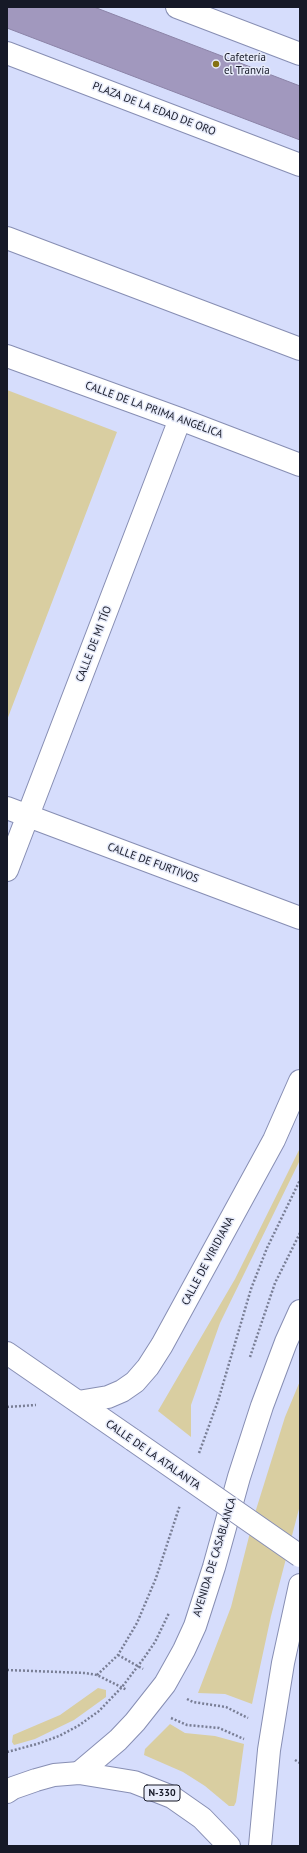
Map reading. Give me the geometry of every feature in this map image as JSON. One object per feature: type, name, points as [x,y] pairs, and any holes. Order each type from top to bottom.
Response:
[{"type":"main road","points":[[177,7],[300,54]]},
{"type":"main road","name":"PLAZA DE LA EDAD DE ORO","points":[[7,53],[300,165]]},
{"type":"main road","points":[[7,238],[300,349]]},
{"type":"main road","name":"CALLE DE LA PRIMA ANGÉLICA","points":[[7,356],[180,419],[300,465]]},
{"type":"main road","name":"CALLE DE MI TÍO","points":[[7,870],[180,419]]},
{"type":"main road","name":"CALLE DE FURTIVOS","points":[[7,808],[300,918]]},
{"type":"main road","name":"CALLE DE VIRIDIANA","points":[[78,1402],[108,1397],[122,1391],[135,1382],[148,1367],[162,1346],[274,1140],[300,1080]]},
{"type":"main road","name":"AVENIDA DE CASABLANCA","points":[[79,1773],[118,1740],[135,1722],[165,1684],[177,1664],[195,1626],[262,1406],[286,1342],[300,1311]]},
{"type":"main road","name":"CALLE DE LA ATALANTA","points":[[7,1353],[300,1556]]},
{"type":"main road","points":[[260,1846],[272,1728],[300,1585]]},
{"type":"main road","name":"N-330","points":[[9,1790],[54,1775],[79,1773],[134,1782],[172,1797],[202,1818],[229,1846]]},
{"type":"path","points":[[196,1461],[218,1401],[251,1289],[267,1248],[300,1180]]},
{"type":"path","points":[[97,1675],[118,1655],[137,1623],[153,1585],[183,1498]]},
{"type":"path","points":[[118,1655],[138,1666],[193,1702],[226,1707],[272,1728]]},
{"type":"path","points":[[7,1670],[85,1673],[97,1675],[122,1687],[99,1711],[78,1726],[59,1736],[7,1752]]},
{"type":"path","points":[[173,1720],[187,1725],[219,1728],[300,1763]]},
{"type":"shaded area","points":[[7,390],[117,432],[7,720]]},
{"type":"shaded area","points":[[300,1148],[300,1160],[220,1323],[191,1405],[191,1437],[158,1411],[235,1279]]},
{"type":"shaded area","points":[[300,1381],[300,1505],[271,1616],[252,1704],[225,1694],[198,1693],[231,1607],[255,1513],[285,1417]]},
{"type":"shaded area","points":[[98,1688],[106,1690],[106,1697],[74,1720],[35,1739],[14,1745],[12,1742],[13,1735],[60,1715]]},
{"type":"shaded area","points":[[170,1724],[185,1733],[215,1736],[244,1744],[236,1802],[234,1806],[229,1806],[205,1786],[183,1772],[144,1755],[145,1749]]},
{"type":"building","points":[[7,7],[94,7],[300,86],[300,140],[7,28]]},
{"type":"place","name":"Cafetería el Tranvía","points":[[216,64]]}]
